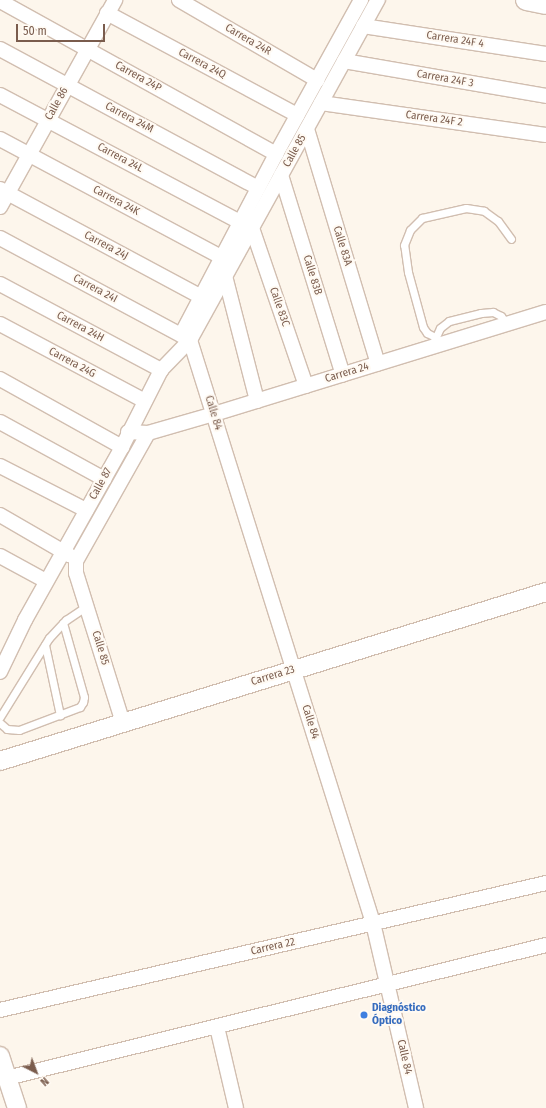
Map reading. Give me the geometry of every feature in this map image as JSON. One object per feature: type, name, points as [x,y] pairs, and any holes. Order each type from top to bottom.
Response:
[{"type":"main road","points":[[526,0],[546,4]]},
{"type":"street","name":"Calle 86","points":[[0,207],[4,192],[29,155],[115,0]]},
{"type":"street","name":"Carrera 24R","points":[[179,0],[316,80]]},
{"type":"street","points":[[246,225],[258,188],[361,0]]},
{"type":"street","name":"Calle 85","points":[[206,299],[225,276],[227,261],[246,225],[281,175],[378,0]]},
{"type":"street","name":"Carrera 24P","points":[[0,1],[276,154]]},
{"type":"street","name":"Carrera 24Q","points":[[107,13],[297,115]]},
{"type":"street","name":"Carrera 24F 4","points":[[363,26],[546,54]]},
{"type":"street","name":"Carrera 24M","points":[[0,49],[258,188]]},
{"type":"street","name":"Carrera 24F 3","points":[[344,61],[546,96]]},
{"type":"street","name":"Carrera 24L","points":[[0,95],[246,225]]},
{"type":"street","name":"Carrera 24F 2","points":[[321,103],[546,135]]},
{"type":"street","name":"Calle 83A","points":[[307,129],[378,364]]},
{"type":"street","name":"Carrera 24K","points":[[0,139],[227,261]]},
{"type":"street","name":"Calle 83B","points":[[281,175],[343,374]]},
{"type":"street","name":"Carrera 24J","points":[[4,192],[206,299]]},
{"type":"street","name":"Calle 83C","points":[[246,225],[306,386]]},
{"type":"street","name":"Carrera 24I","points":[[0,238],[185,338]]},
{"type":"street","points":[[206,299],[227,261]]},
{"type":"street","points":[[225,276],[257,401]]},
{"type":"street","name":"Carrera 24H","points":[[0,284],[161,370]]},
{"type":"street","name":"Calle 87","points":[[0,672],[62,550],[122,447],[128,432],[161,370],[185,338],[206,299]]},
{"type":"street","name":"Carrera 24","points":[[128,432],[148,433],[378,364],[434,342],[507,324],[546,312]]},
{"type":"street","name":"Carrera 24G","points":[[0,324],[145,401]]},
{"type":"street","name":"Calle 84","points":[[185,338],[214,414],[373,923],[416,1108]]},
{"type":"street","points":[[0,379],[122,447]]},
{"type":"street","points":[[0,422],[104,479]]},
{"type":"street","points":[[0,515],[62,550],[76,567],[148,433]]},
{"type":"street","points":[[0,466],[86,510]]},
{"type":"street","points":[[0,556],[46,581]]},
{"type":"street","name":"Calle 85","points":[[76,567],[123,723]]},
{"type":"street","name":"Carrera 23","points":[[0,761],[546,592]]},
{"type":"street","name":"Carrera 22","points":[[0,1010],[546,883]]},
{"type":"street","points":[[7,1078],[546,945]]},
{"type":"street","points":[[217,1027],[236,1108]]},
{"type":"street","points":[[0,1056],[17,1108]]},
{"type":"lane","points":[[507,324],[501,316],[493,312],[481,313],[449,321],[440,328],[434,342],[423,327],[408,272],[404,245],[410,230],[422,218],[466,208],[484,211],[498,221],[511,239]]},
{"type":"lane","points":[[0,717],[45,645],[63,623],[87,606]]},
{"type":"lane","points":[[0,723],[7,729],[19,730],[80,707],[84,697],[63,623]]},
{"type":"lane","points":[[45,645],[60,715]]},
{"type":"place","name":"Diagnóstico Óptico","points":[[364,1015]]}]
